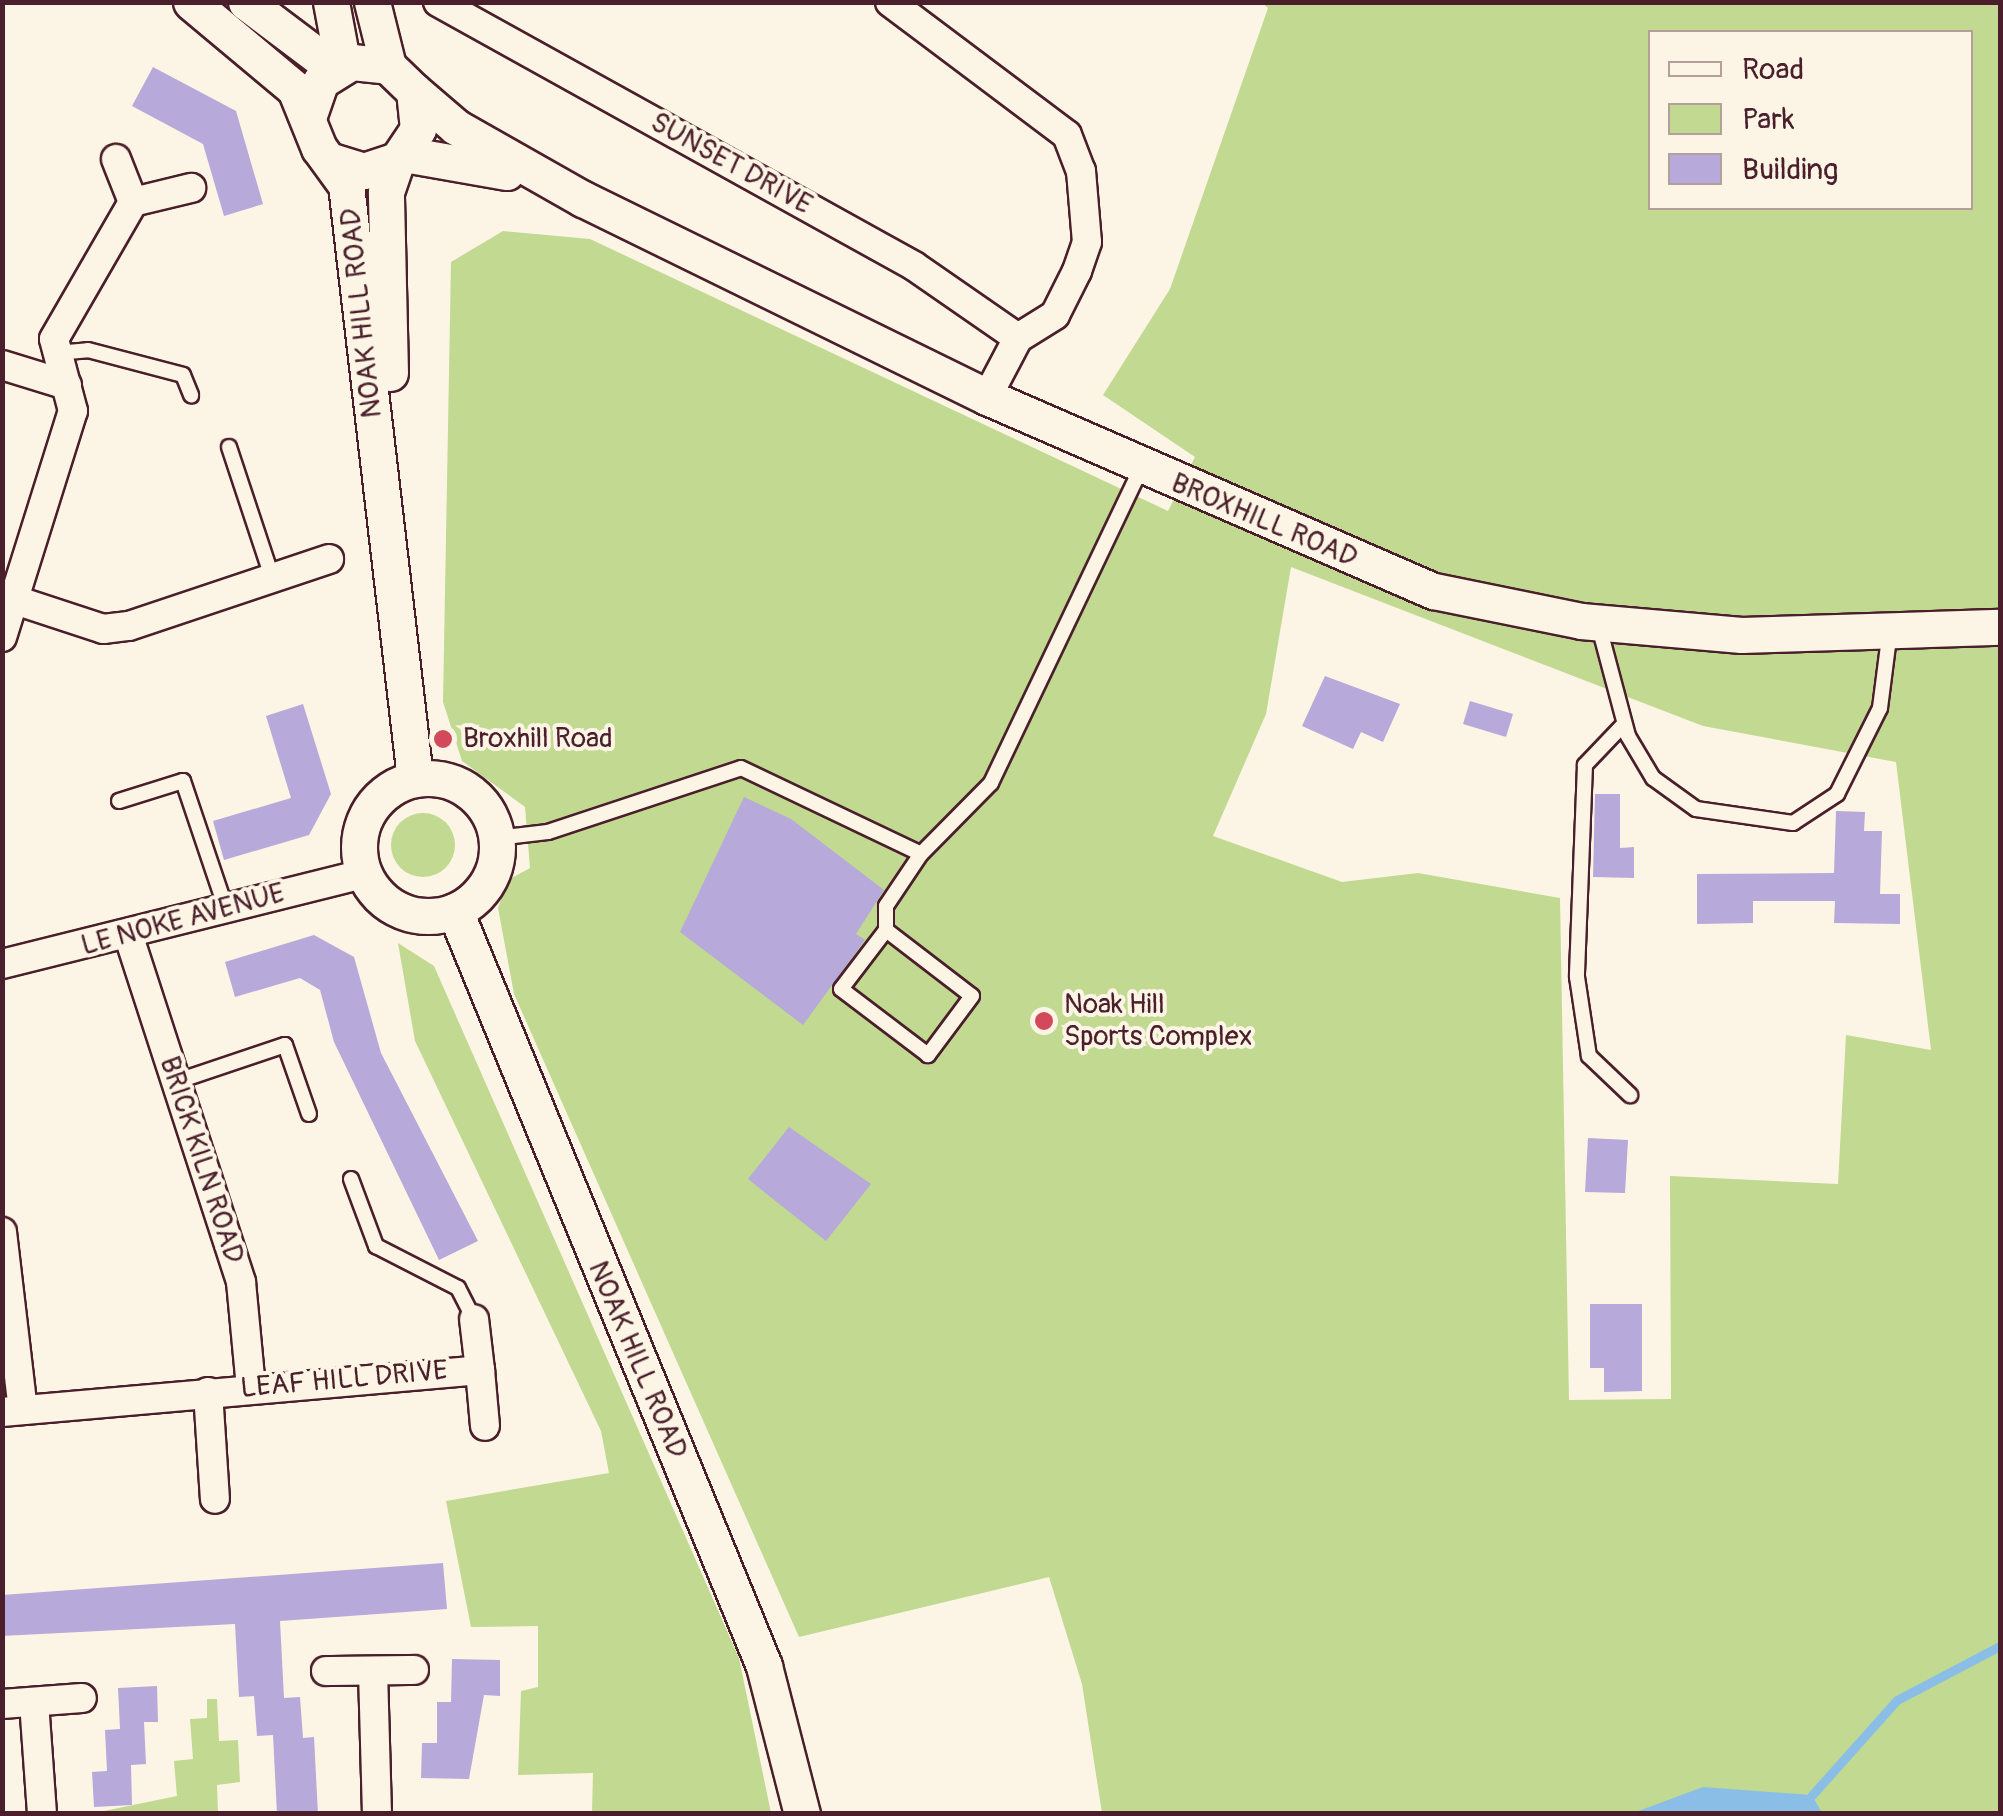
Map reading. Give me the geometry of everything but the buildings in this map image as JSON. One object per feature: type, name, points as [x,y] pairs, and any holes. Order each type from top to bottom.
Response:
[{"type":"street","name":"NOAK HILL ROAD","points":[[192,2],[267,57],[309,115],[356,218],[416,778]]},
{"type":"street","points":[[246,2],[339,67],[388,66]]},
{"type":"street","points":[[309,115],[339,67],[331,2]]},
{"type":"street","points":[[372,2],[388,66],[414,91]]},
{"type":"street","name":"SUNSET DRIVE","points":[[438,2],[914,266],[1018,338]]},
{"type":"street","points":[[890,2],[1030,103],[1074,153],[1088,202],[1087,242],[1055,315],[1018,338],[987,397]]},
{"type":"street","name":"NOAK HILL ROAD","points":[[381,469],[390,401],[386,192],[400,157],[418,129],[414,91]]},
{"type":"street","name":"BROXHILL ROAD","points":[[414,91],[456,127],[582,198],[987,397],[1141,469],[1434,591],[1598,622],[1741,635],[2000,627]]},
{"type":"street","name":"NOAK HILL ROAD","points":[[332,161],[364,171],[400,157]]},
{"type":"street","name":"BROXHILL ROAD","points":[[400,157],[476,160],[582,198]]},
{"type":"street","points":[[116,159],[132,202]]},
{"type":"street","points":[[2,637],[72,411],[68,385],[55,353],[90,270],[132,202],[191,188]]},
{"type":"street","points":[[2,364],[68,385]]},
{"type":"street","points":[[15,600],[103,629],[330,559]]},
{"type":"street","points":[[416,778],[458,784],[483,804],[497,838],[485,886],[455,911],[412,914],[363,874],[364,821],[383,794],[416,778]]},
{"type":"street","name":"LE NOKE AVENUE","points":[[2,964],[129,937],[225,906],[363,874]]},
{"type":"street","name":"NOAK HILL ROAD","points":[[455,911],[764,1666],[802,1814]]},
{"type":"street","name":"BRICK KILN ROAD","points":[[129,937],[241,1282],[251,1387]]},
{"type":"street","points":[[2,1232],[13,1410]]},
{"type":"street","name":"LEAF HILL DRIVE","points":[[474,1319],[485,1426]]},
{"type":"street","name":"LEAF HILL DRIVE","points":[[13,1410],[480,1370]]},
{"type":"street","name":"LEAF HILL DRIVE","points":[[208,1392],[215,1499]]},
{"type":"street","points":[[373,1670],[377,1814]]},
{"type":"street","points":[[326,1671],[414,1670]]},
{"type":"street","points":[[2,1704],[82,1698]]},
{"type":"street","points":[[34,1702],[42,1814]]},
{"type":"lane","points":[[55,353],[88,350],[183,375],[191,395]]},
{"type":"lane","points":[[228,446],[272,578]]},
{"type":"lane","points":[[886,930],[972,996],[928,1054],[841,989],[886,930],[886,906],[921,854],[992,782],[1141,469]]},
{"type":"lane","points":[[1598,622],[1624,724],[1653,778],[1679,802],[1753,820],[1810,820],[1837,794],[1880,708],[1890,630]]},
{"type":"lane","points":[[1624,724],[1585,765],[1577,977],[1590,1056],[1630,1096]]},
{"type":"lane","points":[[497,838],[548,832],[741,768],[921,854]]},
{"type":"lane","points":[[118,802],[183,781],[225,906]]},
{"type":"lane","points":[[175,1082],[284,1045],[310,1114]]},
{"type":"lane","points":[[351,1179],[376,1246],[458,1288],[474,1319]]},
{"type":"green space","name":"Noak Hill Sports Complex","points":[[1262,3],[2000,3],[2000,1813],[1102,1813],[1082,1684],[1049,1577],[799,1637],[514,994],[498,908],[508,880],[530,868],[525,807],[462,761],[443,702],[451,262],[503,231],[590,239],[1168,511],[1195,457],[1103,395],[1170,289],[1268,8]],"holes":[[[1291,567],[1703,726],[1896,762],[1931,1050],[1846,1035],[1838,1184],[1670,1176],[1671,1399],[1569,1400],[1560,898],[1418,873],[1342,882],[1213,836],[1266,714]]]},
{"type":"green space","points":[[423,813],[445,823],[455,845],[445,867],[423,877],[401,867],[391,845],[401,823]]},
{"type":"green space","points":[[398,943],[434,966],[739,1658],[771,1813],[592,1813],[593,1773],[518,1775],[521,1691],[538,1687],[538,1626],[471,1627],[446,1501],[609,1473],[601,1431],[415,1041]]},
{"type":"green space","points":[[207,1699],[217,1699],[219,1741],[238,1740],[240,1782],[217,1785],[218,1812],[94,1813],[177,1796],[174,1761],[193,1759],[190,1719],[207,1718]]},
{"type":"water","points":[[1703,1787],[1812,1795],[1822,1813],[1633,1813]]},
{"type":"waterway","points":[[1812,1795],[1897,1700],[2000,1646]]},
{"type":"place","name":"Broxhill Road","points":[[443,739]]},
{"type":"place","name":"Noak Hill Sports Complex","points":[[1044,1021]]}]
